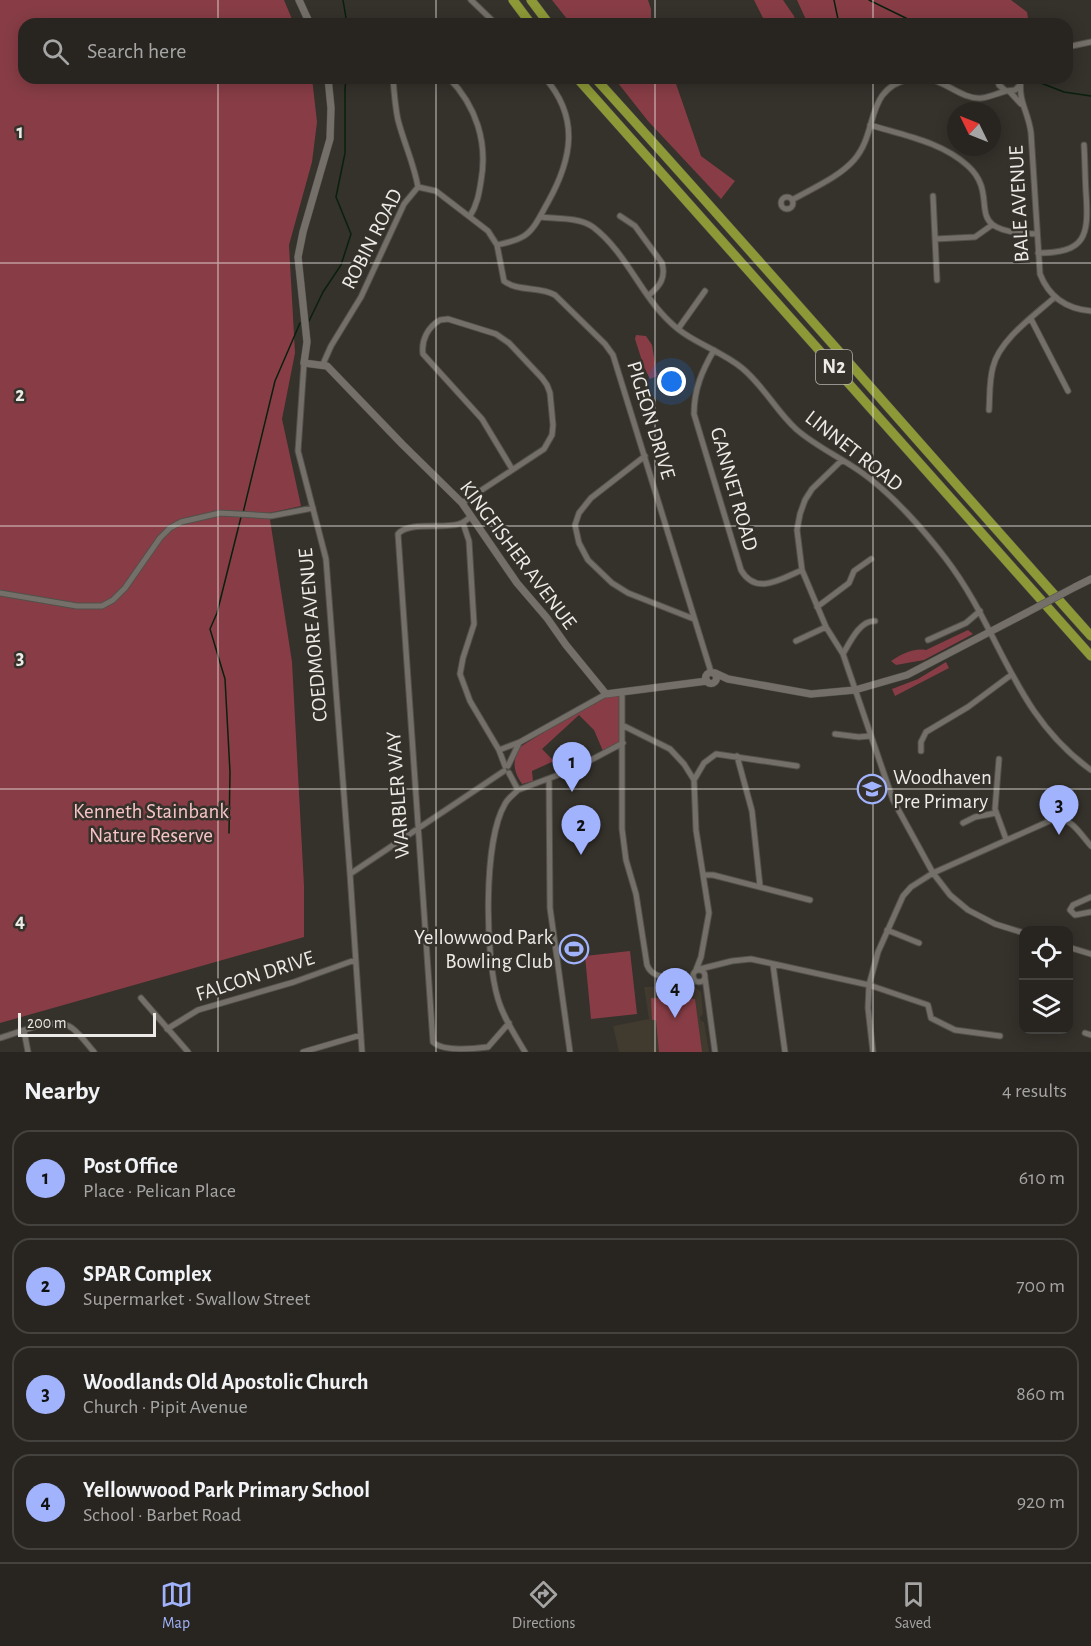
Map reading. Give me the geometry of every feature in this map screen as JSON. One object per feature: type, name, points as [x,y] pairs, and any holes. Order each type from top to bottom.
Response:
[{"type":"highway","points":[[513,0],[526,18]]},
{"type":"highway","points":[[531,0],[544,18]]},
{"type":"highway","name":"N2","points":[[582,84],[1091,656]]},
{"type":"highway","name":"N2","points":[[600,84],[1091,636]]},
{"type":"street","points":[[299,0],[307,18]]},
{"type":"street","points":[[471,0],[490,18]]},
{"type":"street","points":[[1073,46],[1091,42]]},
{"type":"street","name":"COEDMORE AVENUE","points":[[329,84],[330,139],[298,257],[307,342],[298,451],[326,559],[362,1052]]},
{"type":"street","points":[[393,84],[394,102],[415,169],[418,188]]},
{"type":"street","points":[[454,84],[466,97],[483,141],[483,168],[479,195],[470,216]]},
{"type":"street","points":[[497,245],[524,237],[533,227],[566,163],[568,126],[564,107],[559,96],[549,84]]},
{"type":"street","points":[[792,200],[844,169],[855,159],[862,149],[873,112],[882,95],[895,84]]},
{"type":"street","points":[[944,84],[972,97],[983,98],[1015,90],[1020,85]]},
{"type":"street","points":[[991,95],[999,85]]},
{"type":"street","name":"BALE AVENUE","points":[[999,85],[1021,104],[1029,120],[1040,274],[1046,287],[1055,297]]},
{"type":"street","name":"BALE AVENUE","points":[[1020,85],[1021,104]]},
{"type":"street","points":[[870,125],[936,146],[968,165],[978,178],[984,209],[992,225],[1012,234],[1037,234]]},
{"type":"street","points":[[1038,253],[1067,250],[1078,243],[1084,235],[1088,217],[1084,146]]},
{"type":"street","name":"ROBIN ROAD","points":[[323,364],[331,346],[361,297],[404,204],[418,188],[436,191],[488,231],[497,245]]},
{"type":"street","points":[[933,196],[937,280]]},
{"type":"street","points":[[620,216],[635,226],[662,263],[664,270],[661,282],[649,295]]},
{"type":"street","name":"LINNET ROAD","points":[[540,217],[581,222],[595,229],[625,263],[668,321],[741,367],[759,383],[794,427],[886,492],[934,544],[958,577],[980,611],[1011,675],[1038,719],[1064,748],[1091,770]]},
{"type":"street","points":[[935,238],[975,237],[992,225]]},
{"type":"street","name":"PIGEON DRIVE","points":[[497,245],[504,281],[511,286],[545,290],[555,295],[610,349],[645,456],[710,676]]},
{"type":"street","points":[[678,329],[705,291]]},
{"type":"street","points":[[989,410],[993,366],[1004,345],[1055,297],[1072,307],[1091,310]]},
{"type":"street","points":[[462,503],[534,457],[549,443],[553,425],[550,393],[542,378],[502,337],[448,319],[440,320],[428,331],[422,346],[423,354],[482,419],[512,469]]},
{"type":"street","points":[[1031,319],[1068,391]]},
{"type":"street","name":"GANNET ROAD","points":[[714,351],[699,381],[695,394],[694,414],[741,570],[752,582],[763,585],[802,570]]},
{"type":"street","points":[[304,363],[323,364]]},
{"type":"street","name":"KINGFISHER AVENUE","points":[[323,364],[338,376],[462,503],[517,583],[606,694]]},
{"type":"street","points":[[645,456],[584,506],[575,525],[579,543],[592,565],[620,589],[694,619]]},
{"type":"street","points":[[842,460],[812,489],[805,500],[797,530],[802,570],[826,627],[843,654],[892,800],[933,873],[950,895],[968,910],[995,924],[1019,932]]},
{"type":"street","points":[[0,593],[77,606],[102,606],[113,600],[125,588],[160,538],[170,528],[181,522],[220,513],[271,516],[313,508]]},
{"type":"street","points":[[471,516],[463,523],[469,540],[474,624],[460,674],[470,701],[499,750],[518,790]]},
{"type":"street","name":"WARBLER WAY","points":[[463,523],[409,528],[400,530],[398,534],[433,1042],[437,1048],[444,1050],[486,1050],[509,1023]]},
{"type":"street","points":[[817,607],[849,583],[854,571],[871,559]]},
{"type":"street","points":[[499,750],[519,742],[606,694],[697,682],[710,676],[812,694],[855,690],[907,675],[1091,579]]},
{"type":"street","points":[[928,640],[966,623],[980,611]]},
{"type":"street","points":[[843,654],[864,624],[875,621]]},
{"type":"street","points":[[796,640],[826,627]]},
{"type":"street","points":[[921,751],[921,742],[926,732],[968,707],[1011,675]]},
{"type":"street","points":[[622,693],[622,829],[626,860],[649,969],[659,977],[684,976],[743,959],[869,985],[928,1005],[931,1018],[955,1030],[1000,1036]]},
{"type":"street","points":[[622,725],[666,746],[684,764],[694,780],[696,830],[709,913],[701,957],[700,982],[684,976]]},
{"type":"street","points":[[835,734],[870,736]]},
{"type":"street","points":[[350,874],[507,769],[519,742]]},
{"type":"street","points":[[525,1052],[499,1004],[494,983],[489,927],[489,865],[502,810],[509,798],[518,790],[549,780],[623,743]]},
{"type":"street","points":[[694,780],[704,764],[713,756],[722,754],[797,766]]},
{"type":"street","points":[[737,756],[752,811],[760,886]]},
{"type":"street","points":[[999,759],[996,813],[1006,839]]},
{"type":"street","points":[[549,780],[550,908],[570,1052]]},
{"type":"street","points":[[963,823],[975,817],[996,813]]},
{"type":"street","points":[[873,1052],[868,1008],[869,985],[887,930],[906,892],[933,873],[1049,820],[1060,818],[1073,825],[1091,846]]},
{"type":"street","points":[[704,875],[760,886],[810,900]]},
{"type":"street","points":[[1091,897],[1073,905],[1070,909],[1075,915],[1091,912]]},
{"type":"street","points":[[887,930],[919,943]]},
{"type":"street","points":[[1073,949],[1091,954]]},
{"type":"street","name":"FALCON DRIVE","points":[[168,1029],[198,1010],[294,982],[355,960]]},
{"type":"street","points":[[773,965],[785,1052]]},
{"type":"street","points":[[695,981],[701,972]]},
{"type":"street","points":[[701,972],[715,1052]]},
{"type":"street","points":[[695,981],[707,996]]},
{"type":"street","points":[[141,998],[188,1052]]},
{"type":"street","points":[[0,1038],[50,1023],[62,1023],[73,1029],[94,1052]]},
{"type":"street","points":[[24,1031],[28,1052]]},
{"type":"street","points":[[303,1052],[361,1035]]},
{"type":"shaded area","points":[[693,986],[701,992],[703,1014],[700,1017],[704,1022],[709,1052],[619,1052],[613,1026],[649,1019],[644,987]]},
{"type":"green space","name":"Kenneth Stainbank Nature Reserve","points":[[0,0],[284,0],[292,18],[18,18],[18,84],[313,84],[317,122],[312,162],[289,245],[295,353],[282,419],[301,506],[269,513],[292,662],[304,886],[304,937],[0,1023]]},
{"type":"green space","points":[[552,0],[648,0],[651,9],[651,18],[566,18]]},
{"type":"green space","points":[[754,0],[783,0],[794,18],[763,18]]},
{"type":"green space","points":[[797,0],[1011,0],[1027,12],[1028,18],[805,18]]},
{"type":"green space","points":[[619,84],[676,84],[701,156],[735,181],[721,199],[648,121]]},
{"type":"green space","points":[[636,335],[646,336],[652,345],[657,376],[650,379],[635,339]]},
{"type":"green space","points":[[968,630],[973,634],[924,660],[896,665],[891,661],[908,652],[926,650]]},
{"type":"green space","points":[[946,662],[949,668],[895,696],[892,689],[918,679]]},
{"type":"green space","points":[[620,694],[620,744],[603,751],[594,730],[579,715],[542,749],[554,761],[532,771],[533,781],[522,784],[515,766],[520,747],[603,695]]},
{"type":"green space","points":[[630,951],[637,1014],[591,1019],[585,956]]},
{"type":"green space","points":[[651,998],[695,999],[702,1052],[659,1052],[656,1020],[652,1020]]},
{"type":"waterway","points":[[343,0],[346,18]]},
{"type":"waterway","points":[[834,0],[838,18]]},
{"type":"waterway","points":[[869,0],[906,18]]},
{"type":"waterway","points":[[309,321],[323,292],[341,265],[351,234],[336,197],[345,153],[345,84]]},
{"type":"waterway","points":[[1043,84],[1064,92],[1091,96]]},
{"type":"waterway","points":[[243,513],[275,381],[300,323]]},
{"type":"waterway","points":[[229,833],[230,772],[225,679],[210,629],[217,613],[241,517]]},
{"type":"place","name":"Woodhaven Pre Primary","points":[[872,789]]},
{"type":"place","name":"Post Office","points":[[572,792]]},
{"type":"place","name":"Woodlands Old Apostolic Church","points":[[1059,835]]},
{"type":"place","name":"SPAR Complex","points":[[581,855]]},
{"type":"place","name":"Yellowwood Park Bowling Club","points":[[574,949]]},
{"type":"place","name":"Yellowwood Park Primary School","points":[[675,1018]]}]
